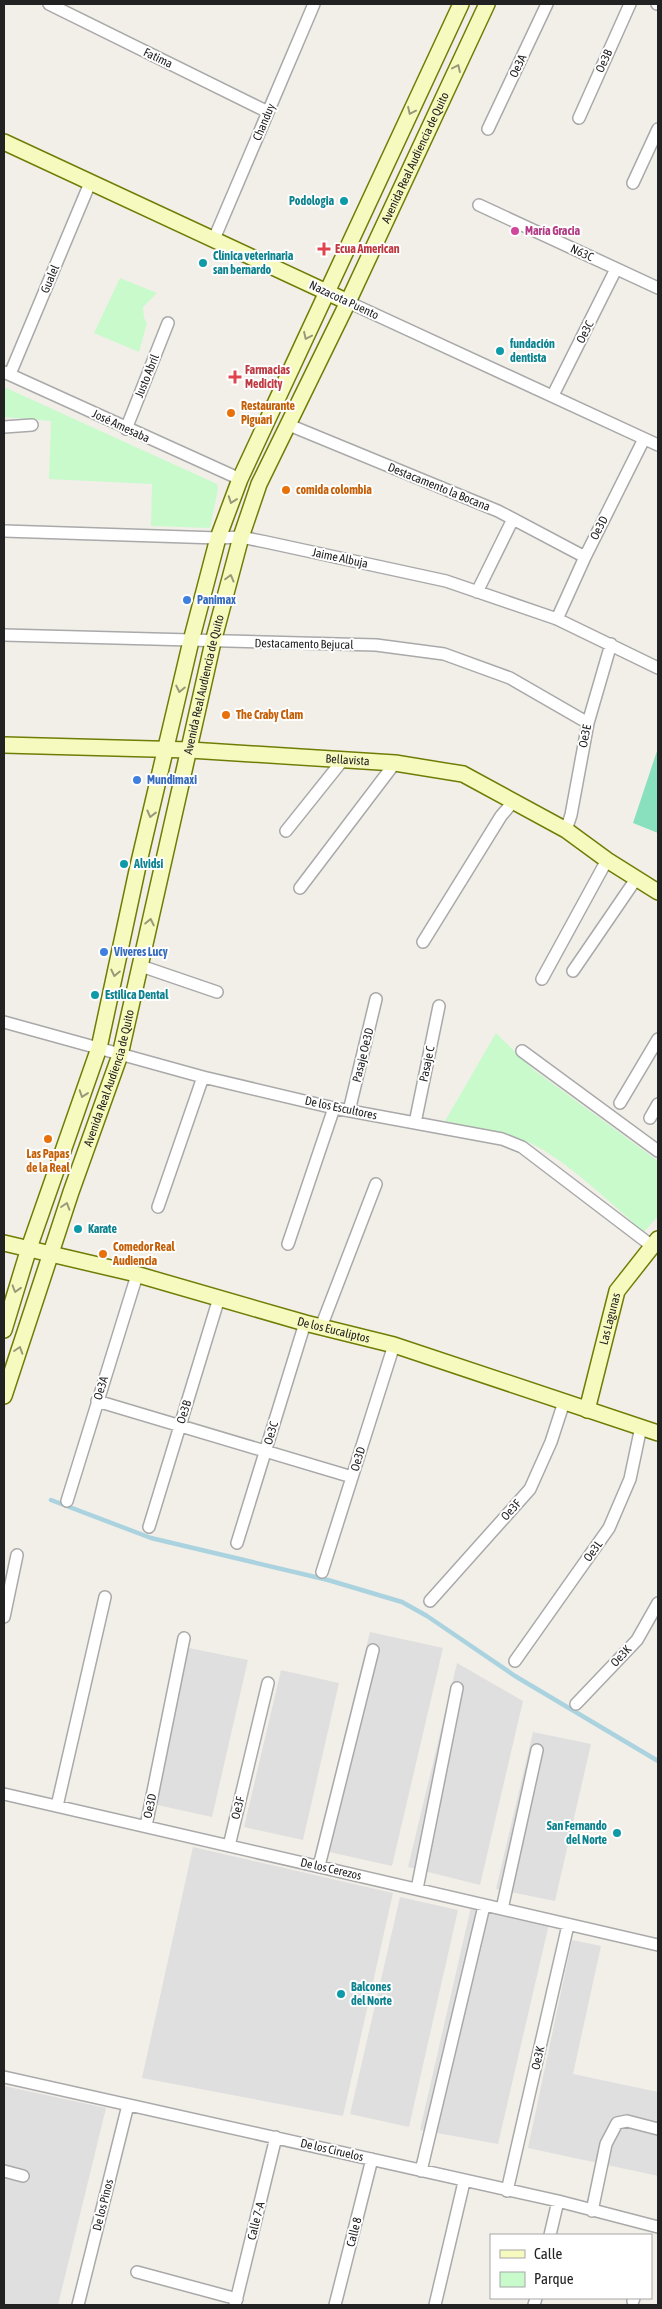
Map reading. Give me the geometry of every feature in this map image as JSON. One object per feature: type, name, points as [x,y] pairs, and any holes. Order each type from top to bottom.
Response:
[{"type":"main road","name":"Avenida Real Audiencia de Quito","points":[[4,1330],[29,1248],[99,1048],[138,866],[167,750],[191,641],[218,538],[240,479],[461,4]]},
{"type":"main road","name":"Avenida Real Audiencia de Quito","points":[[4,1396],[50,1252],[120,1055],[213,642],[241,537],[259,484],[348,302],[487,4]]},
{"type":"main road","name":"Nazacota Puento","points":[[4,142],[348,302]]},
{"type":"main road","name":"Bellavista","points":[[4,745],[190,750],[395,763],[463,774],[566,830],[607,860],[658,892]]},
{"type":"main road","name":"De los Eucaliptos","points":[[4,1243],[50,1252],[137,1274],[305,1323],[394,1345],[658,1433]]},
{"type":"main road","name":"Las Lagunas","points":[[587,1410],[617,1291],[655,1243]]},
{"type":"street","name":"Fatima","points":[[49,4],[268,112]]},
{"type":"street","name":"Chanduy","points":[[214,239],[314,4]]},
{"type":"street","name":"Oe3A","points":[[488,129],[547,4]]},
{"type":"street","name":"Oe3B","points":[[579,118],[630,4]]},
{"type":"street","points":[[633,183],[658,129]]},
{"type":"street","name":"Gualel","points":[[7,373],[90,183]]},
{"type":"street","name":"N63C","points":[[479,205],[658,288]]},
{"type":"street","name":"Oe3C","points":[[553,395],[616,269]]},
{"type":"street","name":"Nazacota Puento","points":[[348,302],[658,445]]},
{"type":"street","name":"Justo Abril","points":[[126,429],[168,323]]},
{"type":"street","name":"José Amesaba","points":[[7,373],[126,429],[240,479]]},
{"type":"street","name":"Destacamento la Bocana","points":[[289,425],[513,519],[585,557]]},
{"type":"street","points":[[4,427],[32,426]]},
{"type":"street","name":"Oe3D","points":[[558,618],[585,557],[644,438]]},
{"type":"street","points":[[477,592],[513,519]]},
{"type":"street","name":"Jaime Albuja","points":[[4,530],[218,538],[241,537],[446,582],[558,618],[658,668]]},
{"type":"street","name":"Destacamento Bejucal","points":[[4,635],[376,645],[444,654],[510,678],[588,722]]},
{"type":"street","name":"Oe3E","points":[[566,830],[588,722],[611,644]]},
{"type":"street","points":[[286,831],[342,761]]},
{"type":"street","points":[[300,888],[395,763]]},
{"type":"street","points":[[424,942],[501,816],[513,802]]},
{"type":"street","points":[[542,979],[607,860]]},
{"type":"street","points":[[573,971],[636,879]]},
{"type":"street","points":[[141,966],[216,992]]},
{"type":"street","name":"Pasaje Oe3D","points":[[349,1111],[376,999]]},
{"type":"street","name":"Pasaje C","points":[[415,1123],[439,1006]]},
{"type":"street","name":"De los Escultores","points":[[4,1022],[203,1077],[334,1108],[502,1139],[522,1147],[655,1243]]},
{"type":"street","points":[[620,1103],[658,1039]]},
{"type":"street","points":[[522,1052],[658,1151]]},
{"type":"street","points":[[158,1207],[203,1077]]},
{"type":"street","points":[[650,1118],[658,1104]]},
{"type":"street","points":[[288,1244],[334,1108]]},
{"type":"street","points":[[321,1327],[376,1184]]},
{"type":"street","name":"Oe3A","points":[[67,1501],[137,1274]]},
{"type":"street","name":"Oe3B","points":[[149,1527],[219,1298]]},
{"type":"street","name":"Oe3C","points":[[237,1544],[305,1323]]},
{"type":"street","name":"Oe3D","points":[[322,1572],[394,1345]]},
{"type":"street","points":[[97,1401],[352,1477]]},
{"type":"street","name":"Oe3F","points":[[430,1601],[530,1489],[551,1442],[564,1402]]},
{"type":"street","name":"Oe3L","points":[[514,1661],[609,1528],[630,1479],[641,1427]]},
{"type":"street","points":[[4,1617],[17,1555]]},
{"type":"street","points":[[57,1806],[105,1597]]},
{"type":"street","name":"Oe3K","points":[[576,1704],[637,1640],[658,1603]]},
{"type":"street","name":"Oe3D","points":[[146,1826],[184,1638]]},
{"type":"street","points":[[319,1866],[373,1650]]},
{"type":"street","name":"Oe3F","points":[[229,1846],[268,1683]]},
{"type":"street","points":[[417,1889],[457,1688]]},
{"type":"street","points":[[502,1909],[537,1750]]},
{"type":"street","name":"De los Cerezos","points":[[4,1794],[658,1946]]},
{"type":"street","points":[[421,2171],[484,1906]]},
{"type":"street","name":"Oe3K","points":[[507,2191],[568,1925]]},
{"type":"street","name":"De los Ciruelos","points":[[4,2076],[372,2159],[464,2182],[558,2201],[645,2230],[658,2227]]},
{"type":"street","name":"De los Pinos","points":[[78,2305],[128,2104]]},
{"type":"street","points":[[592,2211],[606,2144],[616,2123],[627,2121],[658,2129]]},
{"type":"street","name":"Calle 7-A","points":[[236,2302],[276,2137]]},
{"type":"street","name":"Calle 8","points":[[335,2305],[372,2159]]},
{"type":"street","points":[[4,2172],[24,2176]]},
{"type":"street","points":[[435,2305],[464,2182]]},
{"type":"street","points":[[550,2234],[558,2201]]},
{"type":"street","points":[[137,2272],[236,2302]]},
{"type":"shaded area","points":[[370,1632],[443,1648],[392,1866],[316,1849]]},
{"type":"shaded area","points":[[189,1648],[248,1660],[212,1817],[153,1804]]},
{"type":"shaded area","points":[[457,1663],[523,1701],[480,1885],[408,1867]]},
{"type":"shaded area","points":[[281,1670],[339,1683],[303,1840],[244,1827]]},
{"type":"shaded area","points":[[533,1732],[591,1744],[555,1901],[496,1889]]},
{"type":"shaded area","points":[[193,1847],[393,1893],[343,2116],[142,2078]]},
{"type":"shaded area","points":[[400,1897],[458,1910],[409,2127],[350,2114]]},
{"type":"shaded area","points":[[471,1907],[549,1924],[498,2144],[420,2130]]},
{"type":"shaded area","points":[[572,1940],[601,1946],[573,2074],[658,2092],[658,2176],[528,2148]]},
{"type":"shaded area","points":[[4,2086],[106,2108],[58,2305],[4,2305]]},
{"type":"green space","points":[[120,278],[157,293],[143,307],[144,318],[147,323],[139,352],[94,333]]},
{"type":"green space","points":[[4,387],[217,484],[218,489],[210,528],[151,526],[152,484],[49,479],[51,421],[4,417]]},
{"type":"green space","points":[[658,748],[658,833],[633,823]]},
{"type":"green space","points":[[496,1033],[534,1070],[658,1161],[658,1216],[644,1232],[586,1181],[553,1156],[537,1147],[504,1134],[445,1121]]},
{"type":"waterway","points":[[51,1500],[151,1538],[328,1580],[402,1602],[427,1616],[515,1676],[658,1761]]},
{"type":"place","name":"Podologia","points":[[344,201]]},
{"type":"place","name":"María Gracia","points":[[515,231]]},
{"type":"place","name":"Ecua American","points":[[324,249]]},
{"type":"place","name":"Clínica veterinaria san bernardo","points":[[203,263]]},
{"type":"place","name":"fundación dentista","points":[[500,351]]},
{"type":"place","name":"Farmacias Medicity","points":[[235,377]]},
{"type":"place","name":"Restaurante Piguari","points":[[231,413]]},
{"type":"place","name":"comida colombia","points":[[286,490]]},
{"type":"place","name":"Panimax","points":[[187,600]]},
{"type":"place","name":"The Craby Clam","points":[[226,715]]},
{"type":"place","name":"Mundimaxi","points":[[137,780]]},
{"type":"place","name":"Alvidsi","points":[[124,864]]},
{"type":"place","name":"Viveres Lucy","points":[[104,952]]},
{"type":"place","name":"Estilica Dental","points":[[95,995]]},
{"type":"place","name":"Las Papas de la Real","points":[[48,1139]]},
{"type":"place","name":"Karate","points":[[78,1229]]},
{"type":"place","name":"Comedor Real Audiencia","points":[[103,1254]]},
{"type":"place","name":"San Fernando del Norte","points":[[617,1833]]},
{"type":"place","name":"Balcones del Norte","points":[[341,1994]]}]
